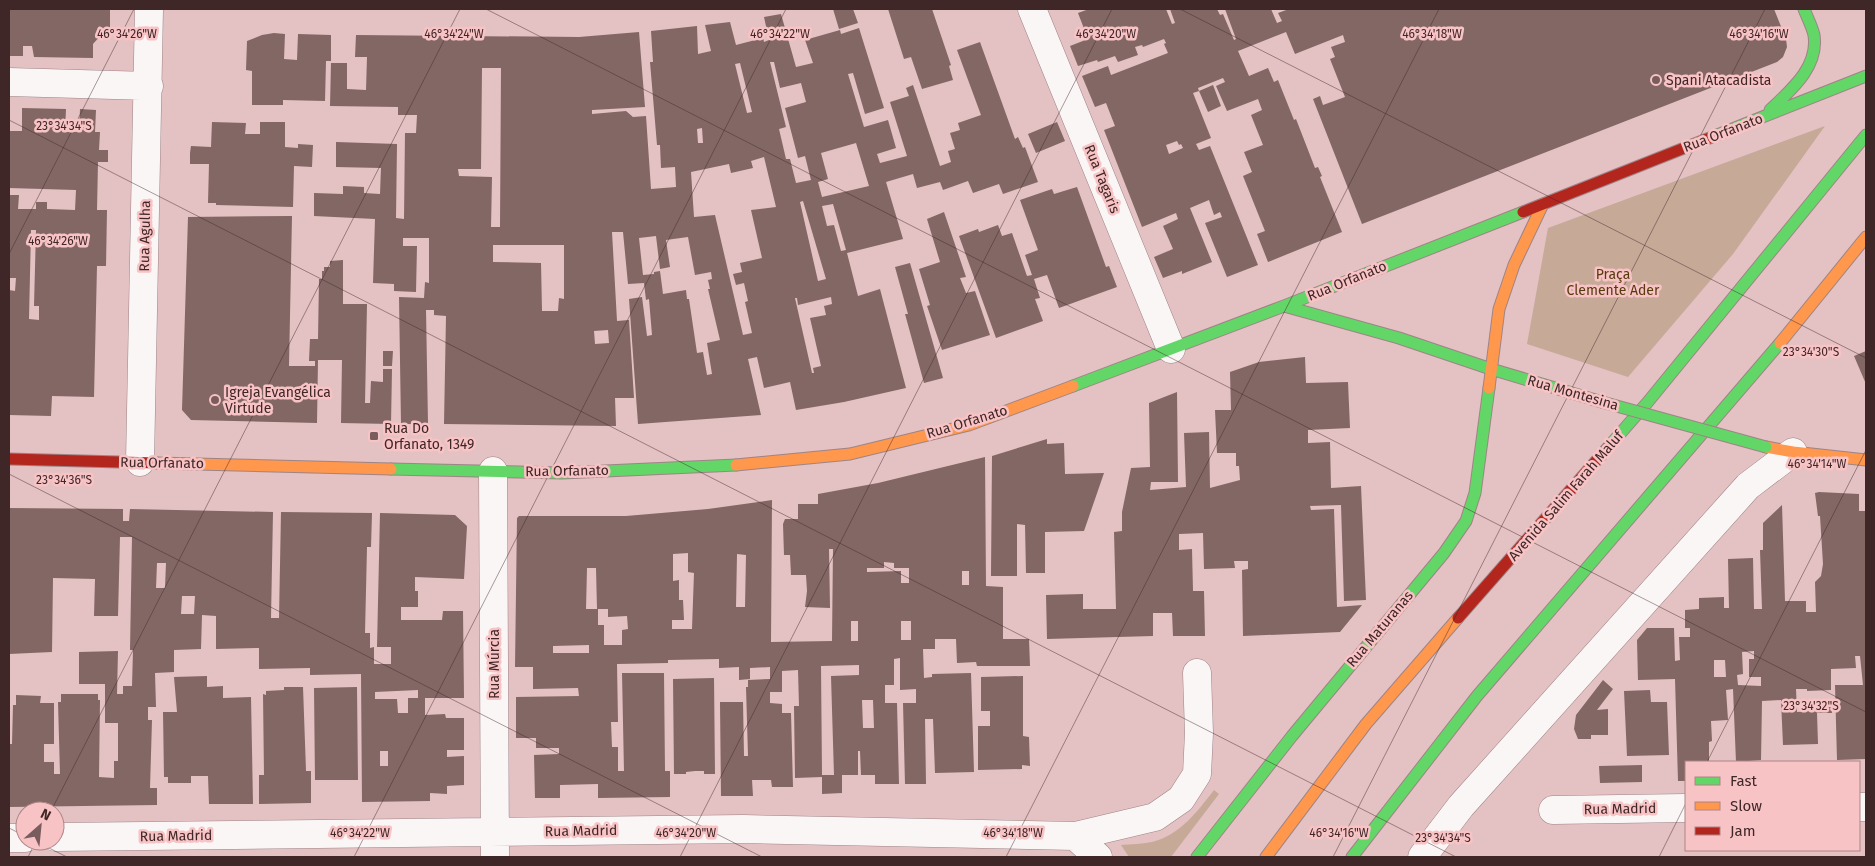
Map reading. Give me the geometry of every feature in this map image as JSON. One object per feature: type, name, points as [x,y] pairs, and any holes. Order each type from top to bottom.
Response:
[{"type":"main road","points":[[1764,117],[1804,76],[1812,60],[1814,36],[1804,9]]},
{"type":"main road","name":"Rua Orfanato","points":[[9,459],[562,473],[713,467],[850,454],[969,425],[1284,306],[1866,76]]},
{"type":"main road","name":"Avenida Salim Farah Maluf","points":[[1266,857],[1366,724],[1647,403],[1866,135]]},
{"type":"main road","points":[[1491,369],[1499,309],[1514,265],[1543,204]]},
{"type":"main road","points":[[1352,857],[1477,696],[1794,327],[1866,237]]},
{"type":"main road","name":"Rua Montesina","points":[[1284,306],[1399,338],[1491,369],[1602,402],[1766,446],[1794,452],[1866,460]]},
{"type":"main road","name":"Rua Maturanas","points":[[1197,857],[1292,736],[1444,553],[1466,521],[1475,493],[1491,369]]},
{"type":"street","name":"Rua Agulha","points":[[140,462],[149,86],[149,9]]},
{"type":"street","name":"Rua Tagaris","points":[[1032,9],[1171,349]]},
{"type":"street","points":[[9,82],[149,86]]},
{"type":"street","points":[[1422,857],[1461,806],[1748,486],[1794,452]]},
{"type":"street","name":"Rua Múrcia","points":[[494,471],[495,845]]},
{"type":"street","points":[[1075,836],[1155,817],[1181,799],[1197,774],[1199,733],[1197,673]]},
{"type":"street","name":"Rua Madrid","points":[[1553,810],[1685,808]]},
{"type":"street","name":"Rua Madrid","points":[[65,837],[495,845],[743,829],[1075,836]]},
{"type":"street","points":[[1075,836],[1098,857]]},
{"type":"green space","name":"Praça Clemente Ader","points":[[1825,126],[1733,254],[1628,377],[1527,344],[1548,228]]},
{"type":"green space","points":[[1214,790],[1219,794],[1171,857],[1129,857],[1121,845],[1152,842],[1171,834],[1187,822]]},
{"type":"building","points":[[9,9],[110,9],[110,35],[101,35],[93,44],[93,58],[34,57],[32,46],[23,46],[23,56],[9,56]]},
{"type":"building","points":[[833,9],[853,9],[858,23],[839,29]]},
{"type":"building","points":[[888,9],[932,9],[951,65],[949,66],[953,80],[922,89],[911,57],[904,59]]},
{"type":"building","points":[[1089,9],[1166,9],[1172,24],[1175,23],[1170,9],[1217,9],[1220,15],[1223,14],[1234,40],[1236,39],[1225,9],[1271,9],[1277,23],[1282,21],[1278,13],[1289,9],[1774,9],[1786,39],[1787,47],[1783,57],[1777,62],[1362,224],[1313,99],[1320,96],[1323,105],[1345,97],[1330,59],[1335,57],[1331,47],[1345,42],[1343,35],[1295,54],[1286,32],[1238,51],[1249,76],[1268,68],[1274,82],[1278,80],[1315,168],[1318,167],[1322,176],[1320,177],[1342,232],[1268,262],[1257,234],[1265,231],[1243,176],[1252,172],[1244,152],[1263,145],[1251,115],[1262,110],[1258,99],[1227,111],[1216,86],[1225,82],[1223,78],[1198,88],[1199,91],[1193,93],[1211,138],[1196,144],[1199,150],[1210,146],[1258,265],[1227,277],[1205,223],[1222,217],[1220,212],[1214,215],[1209,200],[1190,208],[1212,262],[1182,274],[1182,271],[1163,278],[1154,257],[1173,249],[1163,226],[1178,219],[1176,213],[1142,227],[1104,130],[1115,126],[1106,103],[1095,107],[1082,76],[1108,66],[1111,75],[1168,53],[1164,44],[1166,43],[1164,39],[1143,47],[1142,45],[1135,47],[1138,55],[1118,62],[1115,56],[1078,66],[1070,46],[1088,39],[1078,13]],"holes":[[[1177,141],[1179,145],[1181,144],[1183,148],[1169,154],[1166,145]]]},
{"type":"building","points":[[781,14],[796,67],[813,63],[805,40],[840,30],[841,34],[859,28],[884,108],[865,114],[853,73],[848,74],[864,127],[888,120],[896,148],[877,154],[880,163],[907,156],[890,102],[909,96],[906,88],[913,85],[940,166],[951,162],[948,151],[955,149],[950,133],[960,130],[958,123],[981,115],[957,50],[980,42],[1015,139],[1018,137],[1023,148],[1025,147],[1038,182],[1003,194],[999,184],[973,193],[968,181],[943,190],[940,182],[917,188],[913,174],[886,182],[903,239],[847,253],[858,296],[880,289],[906,388],[844,402],[796,410],[790,382],[764,388],[757,357],[748,359],[761,415],[638,424],[629,299],[642,297],[647,336],[652,335],[649,299],[646,300],[644,283],[628,284],[623,232],[612,232],[617,321],[629,320],[634,398],[615,398],[616,426],[444,424],[446,316],[434,315],[434,310],[426,310],[428,424],[401,424],[399,297],[424,298],[425,282],[429,283],[429,238],[403,238],[403,246],[417,246],[416,292],[394,291],[394,284],[373,283],[375,219],[314,216],[314,193],[343,194],[343,186],[364,187],[364,193],[380,194],[381,168],[336,167],[336,142],[397,144],[396,218],[404,219],[405,133],[416,133],[417,115],[398,115],[398,107],[330,106],[331,63],[347,63],[347,89],[366,90],[367,57],[355,57],[356,35],[579,37],[639,32],[645,107],[592,110],[592,114],[626,111],[633,117],[646,116],[651,189],[676,187],[675,167],[661,168],[660,145],[657,145],[650,62],[653,62],[651,31],[697,26],[698,54],[711,51],[705,25],[730,22],[736,45],[763,38],[764,42],[769,40],[764,17]],"holes":[[[770,62],[774,62],[780,88],[801,83],[806,102],[785,108],[798,158],[805,156],[811,180],[796,183],[790,159],[786,159],[779,129],[786,127]],[[740,63],[752,112],[747,113],[735,64]],[[482,68],[501,68],[500,227],[491,227],[492,177],[459,176],[458,169],[481,169]],[[702,128],[703,143],[698,143],[697,129]],[[856,143],[869,186],[822,197],[818,182],[828,179],[821,153]],[[764,157],[776,207],[751,210],[762,258],[740,263],[742,272],[733,274],[736,285],[744,283],[748,301],[745,302],[752,333],[743,335],[715,215],[694,217],[691,172],[729,164],[731,173],[753,168],[751,161]],[[803,201],[826,279],[818,281],[800,202]],[[833,204],[846,250],[841,251],[834,225],[827,226],[822,206]],[[656,236],[660,269],[670,267],[666,240],[688,237],[695,275],[711,272],[712,279],[708,280],[710,289],[708,289],[720,340],[707,343],[712,374],[707,375],[703,352],[697,353],[686,290],[663,294],[660,271],[654,272],[654,274],[643,275],[639,238]],[[493,245],[564,245],[564,299],[559,298],[558,311],[542,311],[541,263],[493,262]],[[831,297],[832,304],[824,306],[826,315],[810,318],[821,366],[813,368],[814,373],[812,373],[795,298],[797,298],[798,305]],[[608,330],[609,343],[595,344],[594,331]]]},
{"type":"building","points":[[274,33],[285,34],[284,59],[297,60],[298,34],[331,35],[331,61],[326,61],[325,101],[283,100],[283,105],[252,105],[252,71],[246,70],[247,41]]},
{"type":"building","points":[[1213,85],[1221,106],[1208,112],[1199,91]]},
{"type":"building","points":[[22,108],[66,109],[65,132],[79,132],[80,109],[96,110],[95,132],[100,132],[99,150],[108,150],[108,162],[98,162],[97,210],[107,210],[106,266],[97,266],[94,397],[52,396],[51,416],[9,415],[9,290],[15,291],[16,278],[9,278],[9,195],[19,195],[18,209],[36,209],[36,202],[47,202],[47,209],[75,210],[76,190],[9,188],[9,131],[22,131]],"holes":[[[31,230],[36,230],[34,306],[39,306],[39,320],[29,319]]]},
{"type":"building","points":[[212,122],[246,123],[245,134],[260,134],[260,122],[285,122],[285,147],[298,148],[298,144],[313,145],[312,167],[294,166],[293,207],[216,205],[216,203],[208,203],[209,164],[190,164],[190,153],[191,146],[211,147]]},
{"type":"building","points":[[1057,122],[1065,141],[1036,153],[1028,134]]},
{"type":"building","points":[[1077,187],[1106,267],[1109,266],[1117,287],[1059,308],[1047,275],[1034,279],[1040,298],[1035,299],[1043,321],[996,338],[959,236],[978,229],[979,232],[998,225],[1002,236],[1012,233],[1027,276],[1032,275],[1025,255],[1038,250],[1020,200],[1052,189],[1054,194]]},
{"type":"building","points":[[944,212],[966,277],[960,278],[966,293],[975,291],[990,335],[942,350],[927,306],[930,305],[919,269],[940,262],[927,219]]},
{"type":"building","points":[[292,216],[289,366],[315,366],[315,361],[309,361],[310,339],[318,339],[319,279],[322,279],[324,267],[330,267],[330,261],[343,260],[343,304],[367,304],[365,403],[370,403],[371,381],[383,382],[383,369],[392,369],[391,424],[341,423],[342,360],[318,360],[317,423],[191,420],[182,410],[188,217]]},
{"type":"building","points":[[910,263],[943,378],[924,383],[905,314],[908,314],[895,267]]},
{"type":"building","points":[[383,351],[393,351],[392,366],[383,366]]},
{"type":"building","points":[[1866,351],[1866,384],[1854,356]]},
{"type":"building","points":[[1305,357],[1306,383],[1348,382],[1350,428],[1308,430],[1308,443],[1330,442],[1331,488],[1361,486],[1366,600],[1344,601],[1341,505],[1310,506],[1311,510],[1334,509],[1337,607],[1362,605],[1340,632],[1243,636],[1242,570],[1248,569],[1248,561],[1234,561],[1235,568],[1204,569],[1203,533],[1179,534],[1179,550],[1192,549],[1193,591],[1204,591],[1205,636],[1173,636],[1172,613],[1153,613],[1153,636],[1047,639],[1046,595],[1083,594],[1083,609],[1116,609],[1114,532],[1122,531],[1122,512],[1131,468],[1150,467],[1149,403],[1177,392],[1178,482],[1151,482],[1150,490],[1186,487],[1184,433],[1209,432],[1210,488],[1240,480],[1239,466],[1236,466],[1236,453],[1217,453],[1215,410],[1231,410],[1230,372],[1259,362]]},
{"type":"building","points":[[1047,439],[1047,444],[1064,443],[1065,474],[1104,473],[1084,531],[1045,532],[1045,573],[1026,573],[1025,525],[1017,524],[1017,576],[991,576],[992,456]]},
{"type":"building","points":[[985,457],[986,586],[1003,587],[1003,639],[1029,639],[1030,666],[977,666],[976,662],[957,663],[956,639],[935,639],[935,649],[923,649],[924,678],[932,677],[932,674],[971,673],[974,772],[935,773],[933,719],[925,719],[926,784],[905,784],[903,703],[916,703],[916,689],[900,690],[900,658],[894,659],[894,685],[885,685],[885,703],[897,703],[899,784],[875,784],[875,775],[861,775],[860,751],[858,751],[858,775],[842,775],[842,793],[822,794],[822,777],[795,778],[794,706],[799,706],[798,670],[782,671],[782,692],[770,692],[770,703],[782,704],[782,713],[791,713],[793,787],[772,787],[771,780],[752,780],[753,796],[721,796],[720,702],[743,702],[744,756],[748,756],[746,687],[748,687],[748,680],[770,679],[770,667],[750,668],[750,679],[739,680],[739,667],[719,668],[719,659],[668,660],[668,663],[617,664],[618,722],[611,722],[612,747],[618,747],[618,771],[624,771],[622,673],[664,673],[665,771],[670,771],[670,797],[598,798],[598,784],[560,785],[560,798],[535,798],[534,755],[559,754],[559,748],[536,748],[536,738],[516,738],[516,697],[579,696],[578,688],[533,689],[533,667],[515,667],[517,518],[519,516],[626,516],[708,509],[772,500],[771,642],[832,641],[833,549],[829,549],[830,608],[805,607],[806,575],[791,575],[790,555],[784,555],[783,524],[785,519],[798,519],[798,504],[818,504],[818,494],[878,483]],"holes":[[[688,553],[688,572],[694,573],[692,629],[672,629],[672,620],[684,620],[683,600],[679,600],[679,580],[673,581],[673,554]],[[737,554],[746,555],[745,607],[736,607]],[[884,562],[894,563],[894,568],[909,568],[909,583],[901,583],[901,571],[867,572],[867,568],[884,568]],[[587,568],[596,568],[597,609],[586,609]],[[962,571],[969,571],[969,585],[962,585]],[[598,609],[608,609],[608,617],[627,616],[628,629],[622,630],[622,645],[604,645],[604,625],[598,625]],[[851,621],[858,621],[858,641],[851,641]],[[901,621],[911,621],[911,640],[901,640]],[[589,645],[589,653],[553,653],[553,646]],[[859,665],[859,675],[831,676],[834,775],[822,775],[821,666]],[[862,700],[873,700],[874,728],[863,728]]]},
{"type":"building","points":[[1819,492],[1859,494],[1859,511],[1866,511],[1866,759],[1837,760],[1835,685],[1863,685],[1860,656],[1855,656],[1856,668],[1831,669],[1831,690],[1807,691],[1807,689],[1796,689],[1797,712],[1813,711],[1813,704],[1831,704],[1832,713],[1817,713],[1818,744],[1783,745],[1781,700],[1762,701],[1761,760],[1736,761],[1733,689],[1726,690],[1728,720],[1711,721],[1712,741],[1709,742],[1709,761],[1685,761],[1685,781],[1678,781],[1675,679],[1638,680],[1637,640],[1647,628],[1674,628],[1675,661],[1680,660],[1679,637],[1690,637],[1690,628],[1685,628],[1685,610],[1699,609],[1699,598],[1724,597],[1724,608],[1729,608],[1728,559],[1753,558],[1754,609],[1762,609],[1760,550],[1763,550],[1763,523],[1782,505],[1785,601],[1806,601],[1806,612],[1816,612],[1815,582],[1821,576],[1823,564],[1820,516],[1818,516],[1815,493]],"holes":[[[1754,651],[1754,659],[1749,659],[1749,677],[1761,677],[1761,686],[1738,685],[1737,675],[1743,674],[1742,652]],[[1714,660],[1725,660],[1726,677],[1714,677]]]},
{"type":"building","points":[[9,508],[123,509],[123,521],[129,521],[130,509],[273,512],[271,618],[279,618],[281,512],[372,513],[371,547],[367,547],[365,633],[370,633],[370,648],[374,647],[374,664],[391,664],[391,647],[377,647],[380,513],[455,515],[467,526],[464,579],[415,577],[415,591],[418,591],[418,607],[401,607],[401,620],[442,620],[443,611],[463,611],[464,698],[425,698],[425,715],[445,714],[446,718],[464,718],[464,750],[447,750],[447,757],[464,756],[464,785],[447,786],[447,794],[430,793],[430,801],[362,802],[361,674],[310,675],[310,668],[259,669],[259,648],[216,649],[216,616],[202,615],[201,649],[174,650],[174,672],[155,673],[156,707],[148,707],[148,720],[152,720],[150,788],[157,788],[157,805],[65,806],[65,801],[15,801],[15,807],[9,807],[9,744],[12,744],[13,705],[16,705],[16,695],[41,696],[40,703],[54,703],[54,744],[44,744],[44,762],[54,762],[54,774],[60,774],[58,702],[61,702],[61,694],[98,694],[98,700],[100,700],[99,777],[114,778],[114,761],[118,761],[118,723],[105,723],[105,684],[79,684],[79,652],[118,651],[117,694],[123,694],[123,686],[132,686],[133,650],[130,650],[132,537],[120,537],[118,616],[94,616],[95,579],[53,578],[52,652],[9,654]],"holes":[[[157,563],[166,563],[165,588],[156,588]],[[182,596],[195,596],[194,614],[181,614]],[[418,690],[418,698],[408,698],[408,713],[398,713],[397,699],[375,699],[375,692]],[[380,751],[388,751],[388,766],[380,766]]]},
{"type":"building","points":[[207,676],[207,687],[223,686],[223,698],[251,697],[253,804],[209,804],[208,776],[191,776],[191,783],[168,783],[168,777],[164,777],[163,712],[177,712],[174,677]]},
{"type":"building","points":[[1023,676],[1023,736],[1029,737],[1030,766],[1022,765],[1022,769],[978,770],[978,726],[990,726],[990,711],[981,711],[981,677]]},
{"type":"building","points":[[714,678],[715,774],[704,774],[704,771],[695,771],[686,772],[686,774],[674,774],[673,679]]},
{"type":"building","points":[[1603,680],[1613,689],[1597,710],[1608,709],[1608,735],[1591,735],[1591,739],[1578,739],[1574,729],[1576,715]]},
{"type":"building","points":[[284,687],[303,687],[306,771],[311,771],[311,803],[259,804],[259,775],[264,775],[263,694],[266,695],[266,691],[284,690]]},
{"type":"building","points":[[357,687],[358,780],[315,780],[314,688]]},
{"type":"building","points":[[1650,690],[1651,702],[1667,702],[1669,755],[1627,756],[1624,691]]},
{"type":"building","points":[[1642,765],[1642,782],[1600,783],[1599,766]]},
{"type":"traffic: fast","points":[[1770,110],[1802,77],[1812,57],[1814,35],[1804,9]]},
{"type":"traffic: fast","points":[[1712,137],[1866,76]]},
{"type":"traffic: fast","points":[[1611,444],[1647,403],[1866,135]]},
{"type":"traffic: fast","points":[[1073,386],[1523,212]]},
{"type":"traffic: fast","points":[[1284,306],[1399,338],[1491,369],[1602,402]]},
{"type":"traffic: fast","points":[[1352,857],[1477,696],[1780,343]]},
{"type":"traffic: fast","points":[[1197,857],[1292,736],[1444,553],[1466,521],[1475,493],[1489,388]]},
{"type":"traffic: fast","points":[[1602,402],[1766,447]]},
{"type":"traffic: fast","points":[[391,469],[562,473],[736,465]]},
{"type":"traffic: slow","points":[[1489,388],[1499,309],[1514,265],[1543,204]]},
{"type":"traffic: slow","points":[[1780,343],[1866,237]]},
{"type":"traffic: slow","points":[[736,465],[850,454],[969,425],[1073,386]]},
{"type":"traffic: slow","points":[[1766,447],[1866,460]]},
{"type":"traffic: slow","points":[[157,463],[391,469]]},
{"type":"traffic: slow","points":[[1266,857],[1366,724],[1458,618]]},
{"type":"traffic: jam","points":[[1523,212],[1712,137]]},
{"type":"traffic: jam","points":[[1458,618],[1611,444]]},
{"type":"traffic: jam","points":[[9,459],[157,463]]},
{"type":"place","name":"Spani Atacadista","points":[[1656,80]]},
{"type":"place","name":"Igreja Evangélica Virtude","points":[[215,400]]},
{"type":"place","name":"Rua Do Orfanato, 1349","points":[[374,436]]}]
